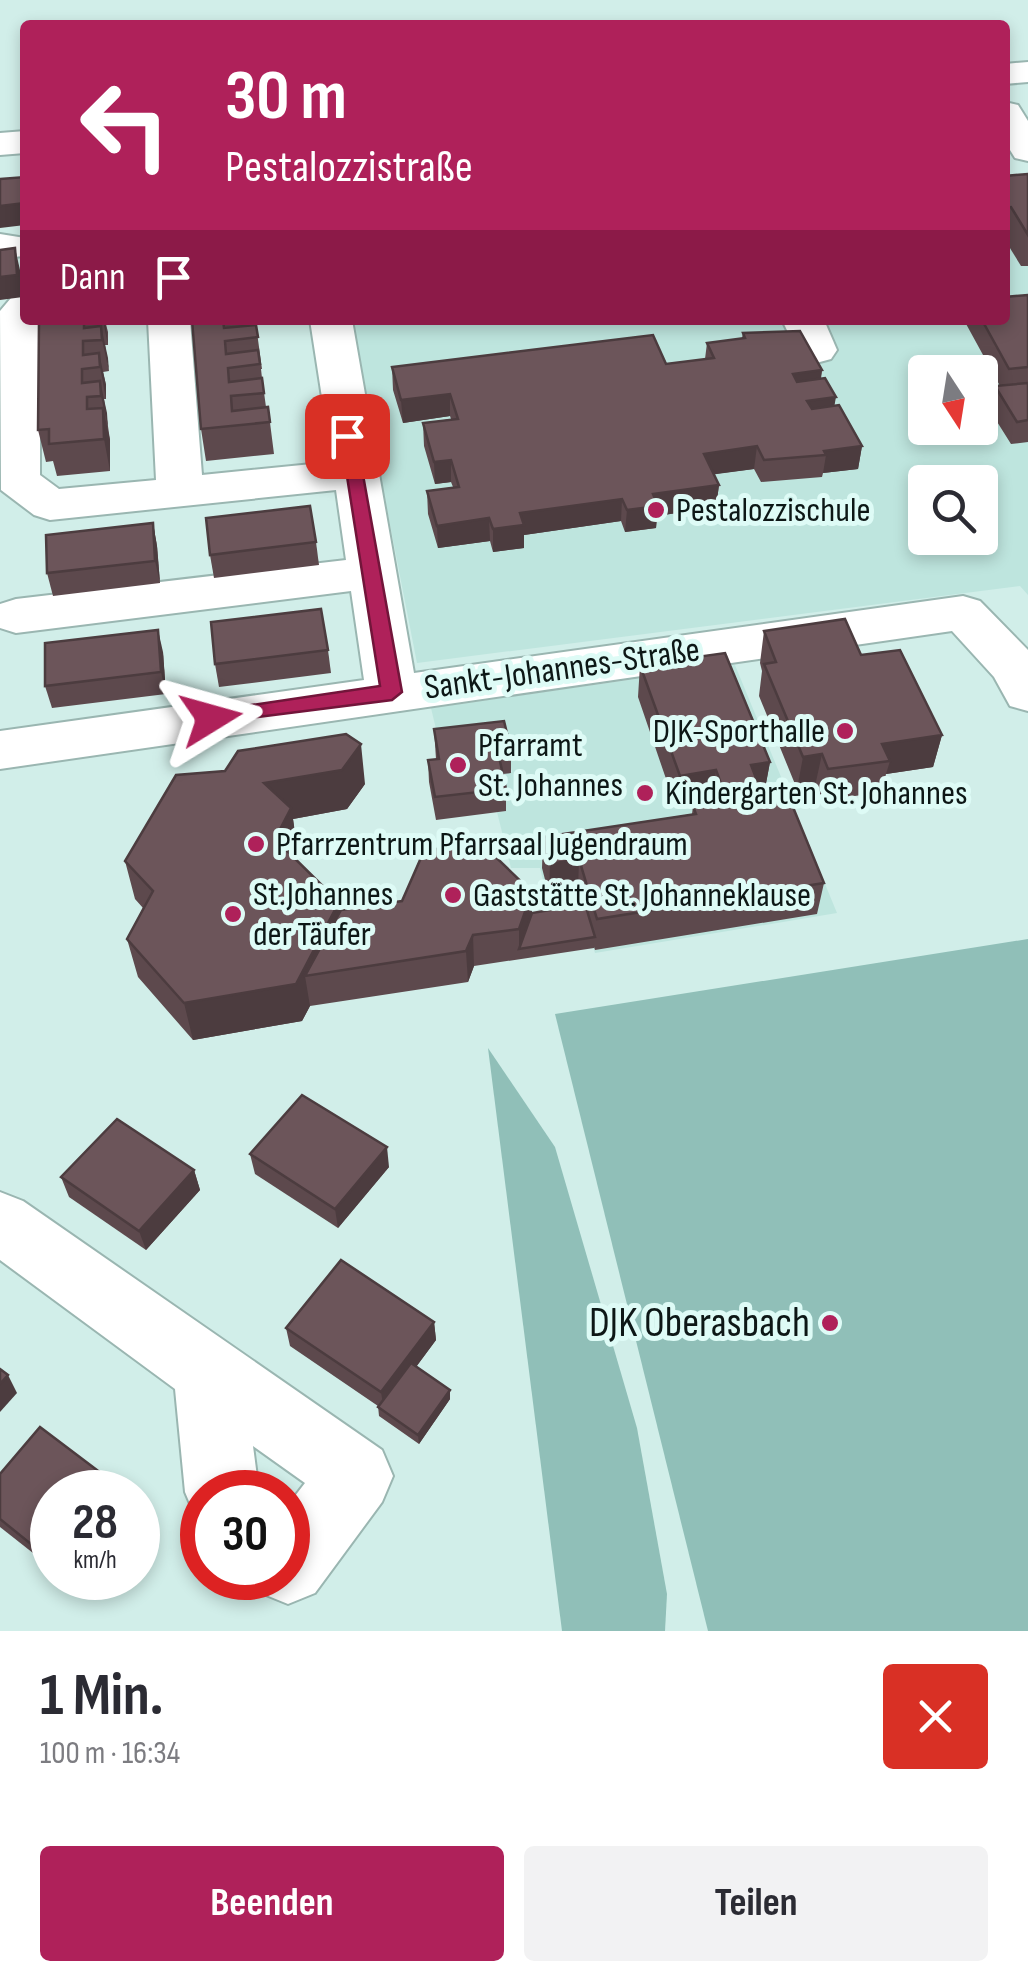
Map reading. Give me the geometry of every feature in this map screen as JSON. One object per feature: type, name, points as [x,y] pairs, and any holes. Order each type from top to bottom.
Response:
[{"type":"street","points":[[1010,130],[1023,171]]},
{"type":"street","points":[[20,311],[17,480],[50,505],[352,474]]},
{"type":"street","points":[[169,325],[180,490]]},
{"type":"street","points":[[331,325],[352,474],[392,692]]},
{"type":"street","points":[[16,616],[369,573]]},
{"type":"street","name":"Sankt-Johannes-Straße","points":[[0,750],[963,614],[1014,667],[1028,693]]},
{"type":"street","points":[[0,1222],[356,1476],[310,1537]]},
{"type":"street","points":[[210,1372],[220,1470]]},
{"type":"shaded area","name":"Pestalozzischule","points":[[1010,206],[1028,213],[1028,595],[1020,586],[417,663],[351,325],[1010,325]]},
{"type":"shaded area","name":"Kindergarten St. Johannes","points":[[735,665],[837,913],[595,953],[576,892],[547,896],[540,868],[511,868],[497,812],[506,811],[499,774],[512,772],[505,743],[441,750],[431,708]]},
{"type":"shaded area","name":"DJK Oberasbach","points":[[1028,939],[1028,1631],[708,1631],[555,1014]]},
{"type":"shaded area","points":[[488,1048],[555,1147],[637,1428],[667,1594],[665,1631],[562,1631]]},
{"type":"building","points":[[1028,174],[1028,235],[1010,207],[1010,176]]},
{"type":"building","points":[[20,177],[20,204],[0,206],[0,179]]},
{"type":"building","points":[[15,248],[17,275],[0,277],[0,250]]},
{"type":"building","points":[[1028,295],[1028,367],[1009,369],[985,325],[1010,325],[1010,297]]},
{"type":"building","points":[[39,325],[101,326],[102,340],[83,341],[83,355],[99,353],[100,367],[82,369],[82,383],[100,381],[101,396],[87,397],[87,409],[103,408],[104,439],[49,444],[49,429],[38,430]]},
{"type":"building","points":[[192,325],[256,325],[258,337],[225,341],[226,354],[258,350],[260,364],[228,368],[229,382],[262,378],[264,393],[231,396],[232,411],[268,407],[270,422],[201,429]]},
{"type":"building","points":[[800,331],[822,370],[793,374],[797,382],[825,378],[836,397],[807,401],[812,409],[839,405],[862,446],[824,451],[826,455],[764,460],[757,446],[704,454],[719,485],[653,494],[658,506],[627,510],[622,499],[520,513],[524,525],[493,529],[489,518],[437,526],[427,491],[459,487],[451,460],[434,462],[423,423],[458,419],[450,394],[401,400],[392,367],[653,335],[666,364],[714,358],[707,343],[745,338],[743,333]]},
{"type":"building","points":[[1028,383],[1028,420],[1017,422],[998,386]]},
{"type":"building","points":[[310,506],[316,542],[210,555],[206,518]]},
{"type":"building","points":[[153,523],[155,561],[47,573],[46,535]]},
{"type":"building","points":[[321,609],[328,650],[215,664],[211,622]]},
{"type":"building","name":"DJK-Sporthalle","points":[[845,619],[861,655],[900,650],[942,735],[882,744],[890,761],[828,769],[822,754],[803,757],[764,664],[776,662],[764,631]]},
{"type":"building","points":[[158,630],[161,672],[45,686],[45,643]]},
{"type":"building","points":[[725,653],[770,762],[751,765],[764,799],[788,795],[824,883],[597,919],[579,859],[550,864],[543,837],[696,814],[693,806],[727,800],[716,770],[680,776],[640,665]]},
{"type":"building","points":[[504,721],[511,750],[498,752],[506,789],[435,797],[428,760],[439,759],[434,729]]},
{"type":"building","name":"St.Johannes der Täufer","points":[[346,734],[361,744],[342,770],[264,783],[291,808],[275,839],[339,902],[296,984],[184,1003],[127,939],[153,891],[125,861],[176,775],[225,771],[238,751]]},
{"type":"building","points":[[480,842],[532,892],[519,929],[473,935],[466,951],[305,976],[341,910],[402,901],[424,851]]},
{"type":"building","points":[[585,904],[595,937],[519,949],[532,913]]},
{"type":"building","points":[[302,1095],[387,1147],[335,1209],[250,1154]]},
{"type":"building","points":[[117,1119],[194,1170],[139,1231],[61,1177]]},
{"type":"building","points":[[341,1260],[434,1322],[381,1392],[286,1328]]},
{"type":"building","points":[[411,1363],[450,1390],[418,1435],[378,1407]]},
{"type":"building","points":[[40,1427],[97,1470],[30,1470],[30,1543],[0,1519],[0,1474]]},
{"type":"place","name":"Pestalozzischule","points":[[656,510]]},
{"type":"place","name":"DJK-Sporthalle","points":[[845,731]]},
{"type":"place","name":"Pfarramt St. Johannes","points":[[458,765]]},
{"type":"place","name":"Kindergarten St. Johannes","points":[[645,793]]},
{"type":"place","name":"Pfarrzentrum Pfarrsaal Jugendraum","points":[[256,844]]},
{"type":"place","name":"Gaststätte St. Johanneklause","points":[[453,895]]},
{"type":"place","name":"St.Johannes der Täufer","points":[[233,914]]},
{"type":"place","name":"DJK Oberasbach","points":[[830,1323]]},
{"type":"route","points":[[211,718],[392,692],[384,664],[347,436]]}]
